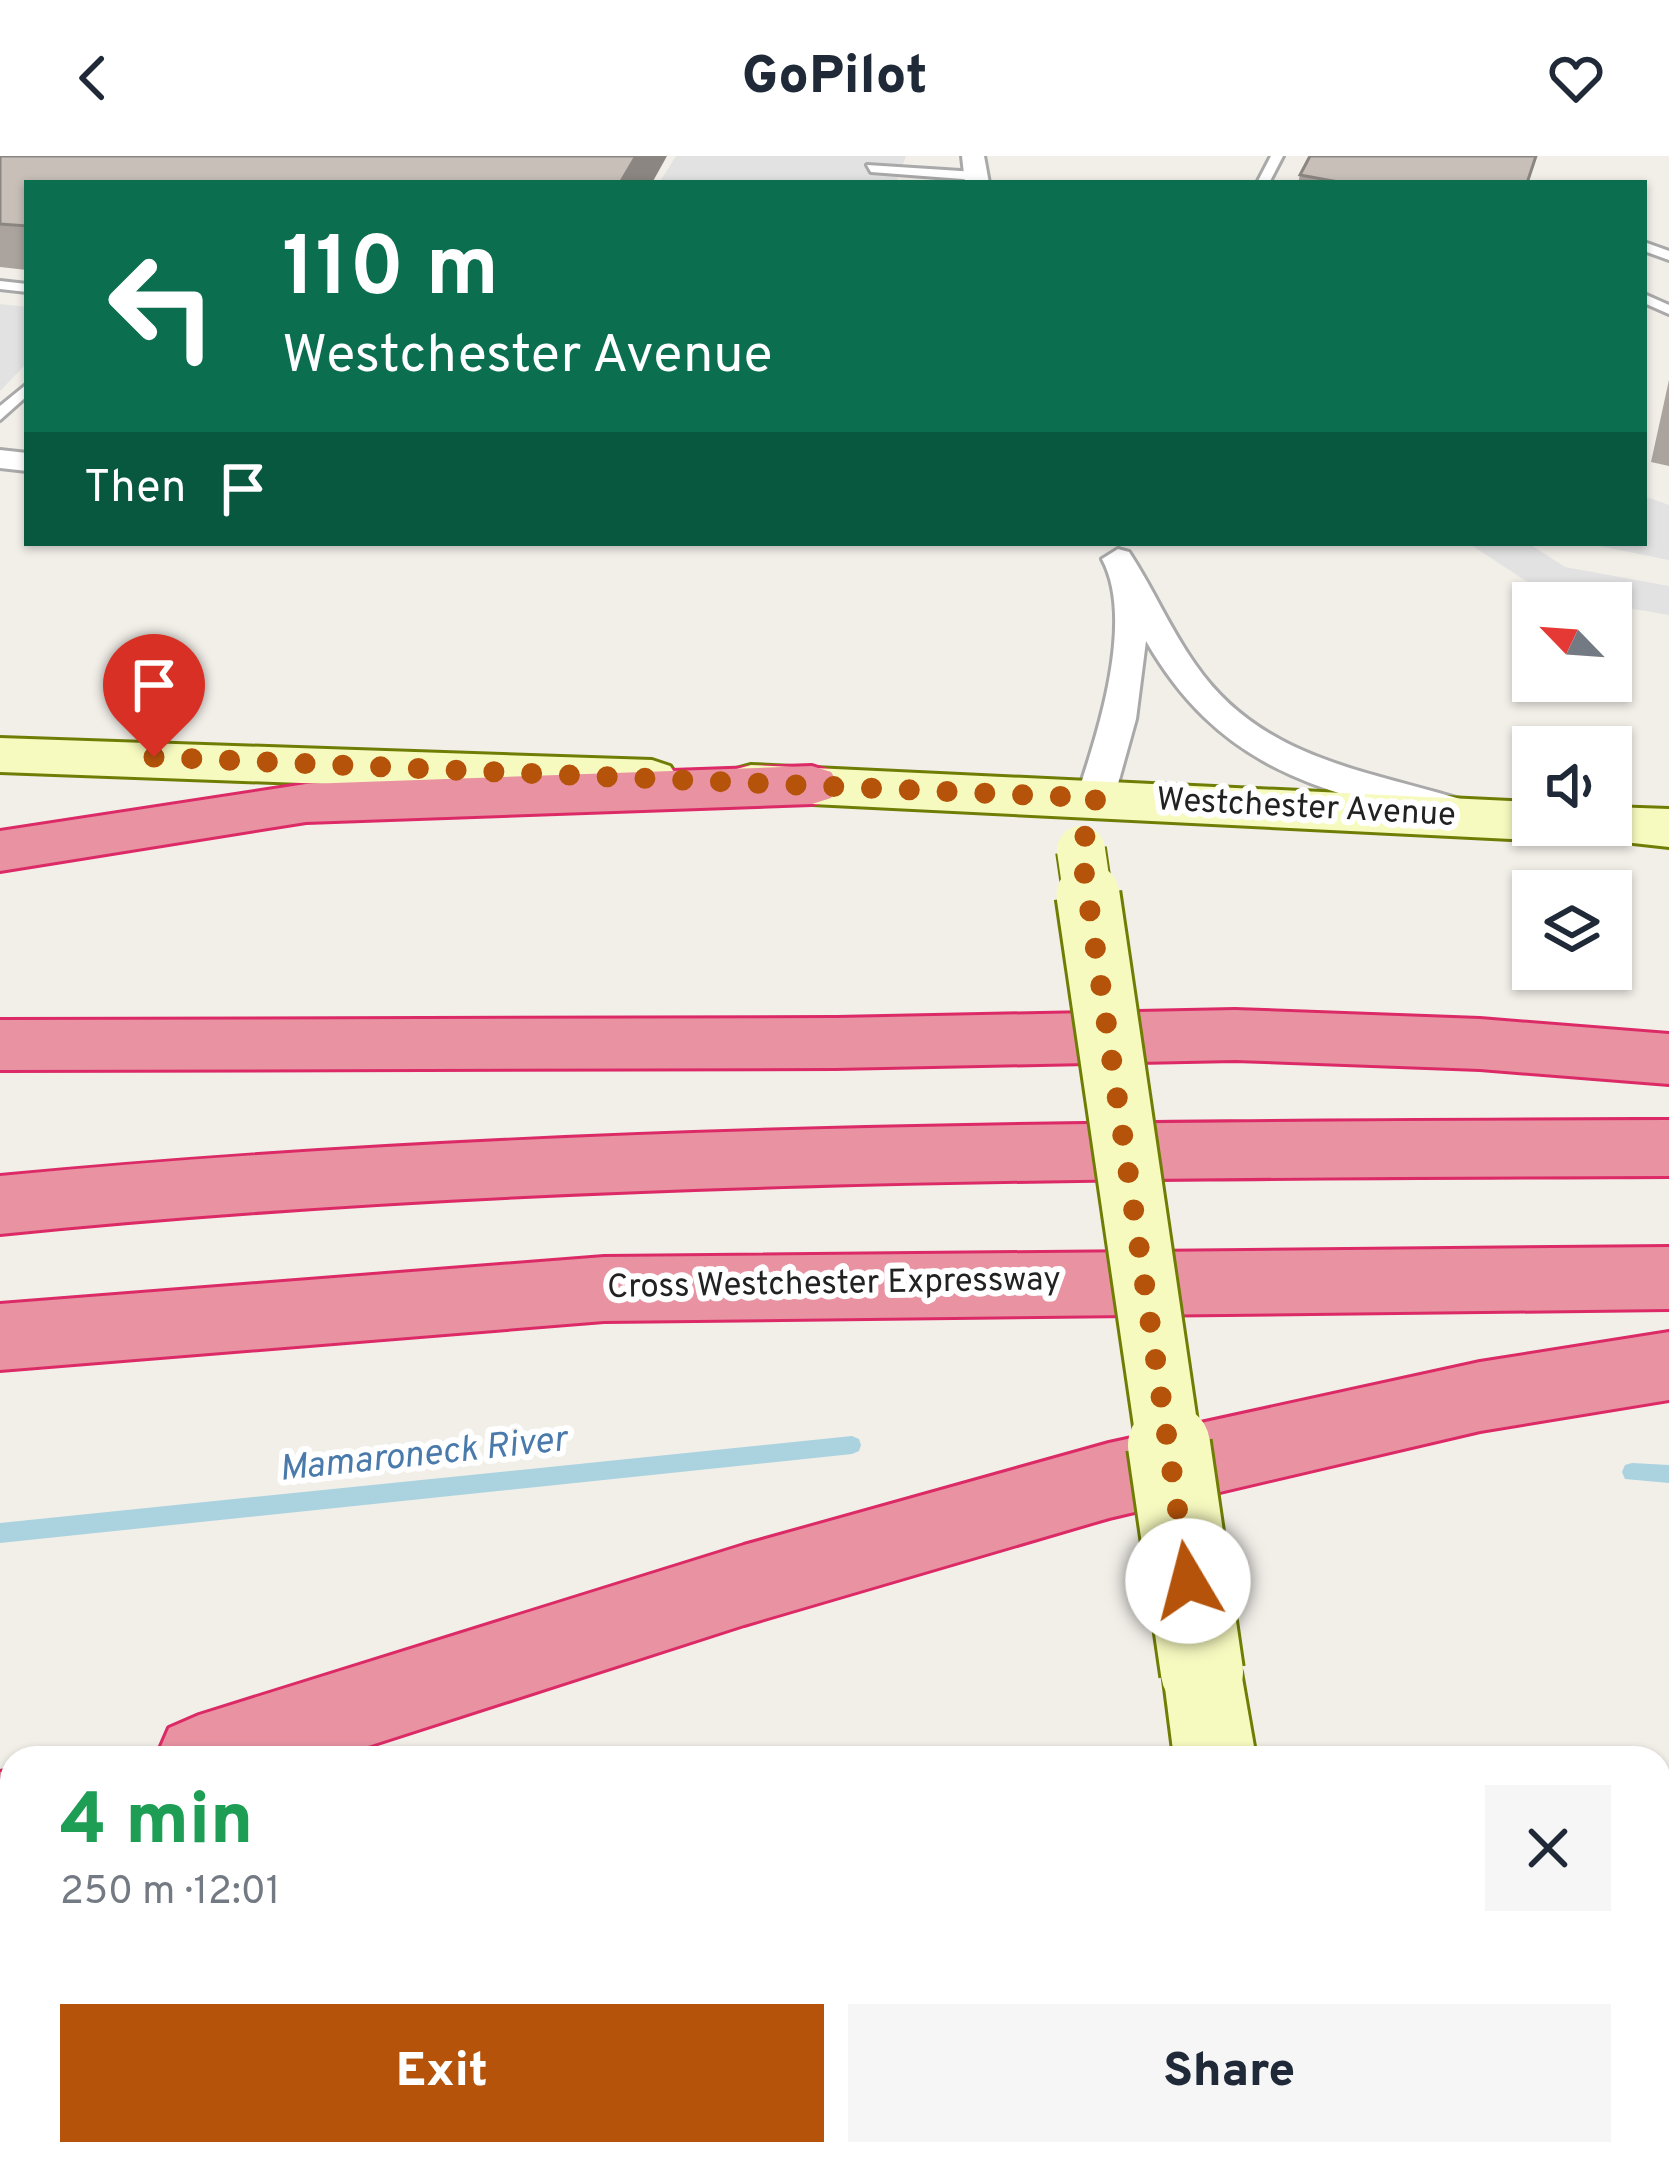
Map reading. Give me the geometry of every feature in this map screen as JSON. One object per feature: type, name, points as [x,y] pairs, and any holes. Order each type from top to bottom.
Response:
[{"type":"highway","points":[[0,850],[322,802],[812,785]]},
{"type":"highway","points":[[0,1045],[877,1042],[1235,1035],[1437,1041],[1669,1059]]},
{"type":"highway","points":[[0,1205],[346,1173],[625,1158],[1669,1148]]},
{"type":"highway","name":"Cross Westchester Expressway","points":[[0,1336],[604,1289],[1669,1278]]},
{"type":"highway","points":[[238,1746],[1091,1482],[1348,1420],[1669,1366]]},
{"type":"main road","name":"Westchester Avenue","points":[[0,755],[812,785],[1088,824],[1512,820]]},
{"type":"main road","points":[[1088,824],[1213,1746]]},
{"type":"main road","points":[[1632,826],[1669,828]]},
{"type":"street","points":[[1112,551],[1181,668],[1228,724],[1298,765],[1342,783],[1512,819]]},
{"type":"street","points":[[1088,824],[1126,693],[1130,623],[1112,551]]},
{"type":"lane","points":[[871,168],[975,172]]},
{"type":"lane","points":[[0,416],[24,391]]},
{"type":"shaded area","points":[[676,156],[906,156],[897,180],[661,180]]},
{"type":"shaded area","points":[[0,304],[24,307],[24,366],[0,391]]},
{"type":"shaded area","points":[[1647,497],[1669,505],[1669,560],[1599,546],[1647,546]]},
{"type":"shaded area","points":[[1473,546],[1533,546],[1565,567],[1669,586],[1669,615],[1632,609],[1632,582],[1528,582]]},
{"type":"building","points":[[0,156],[636,156],[622,180],[24,180],[24,226],[0,224]]},
{"type":"building","points":[[1310,156],[1536,156],[1528,180],[1328,180],[1300,175]]},
{"type":"waterway","name":"Mamaroneck River","points":[[0,1533],[852,1445]]},
{"type":"waterway","name":"Mamaroneck River","points":[[1632,1472],[1669,1474]]},
{"type":"route","points":[[154,757],[1096,798],[1081,850],[1188,1581]]}]
